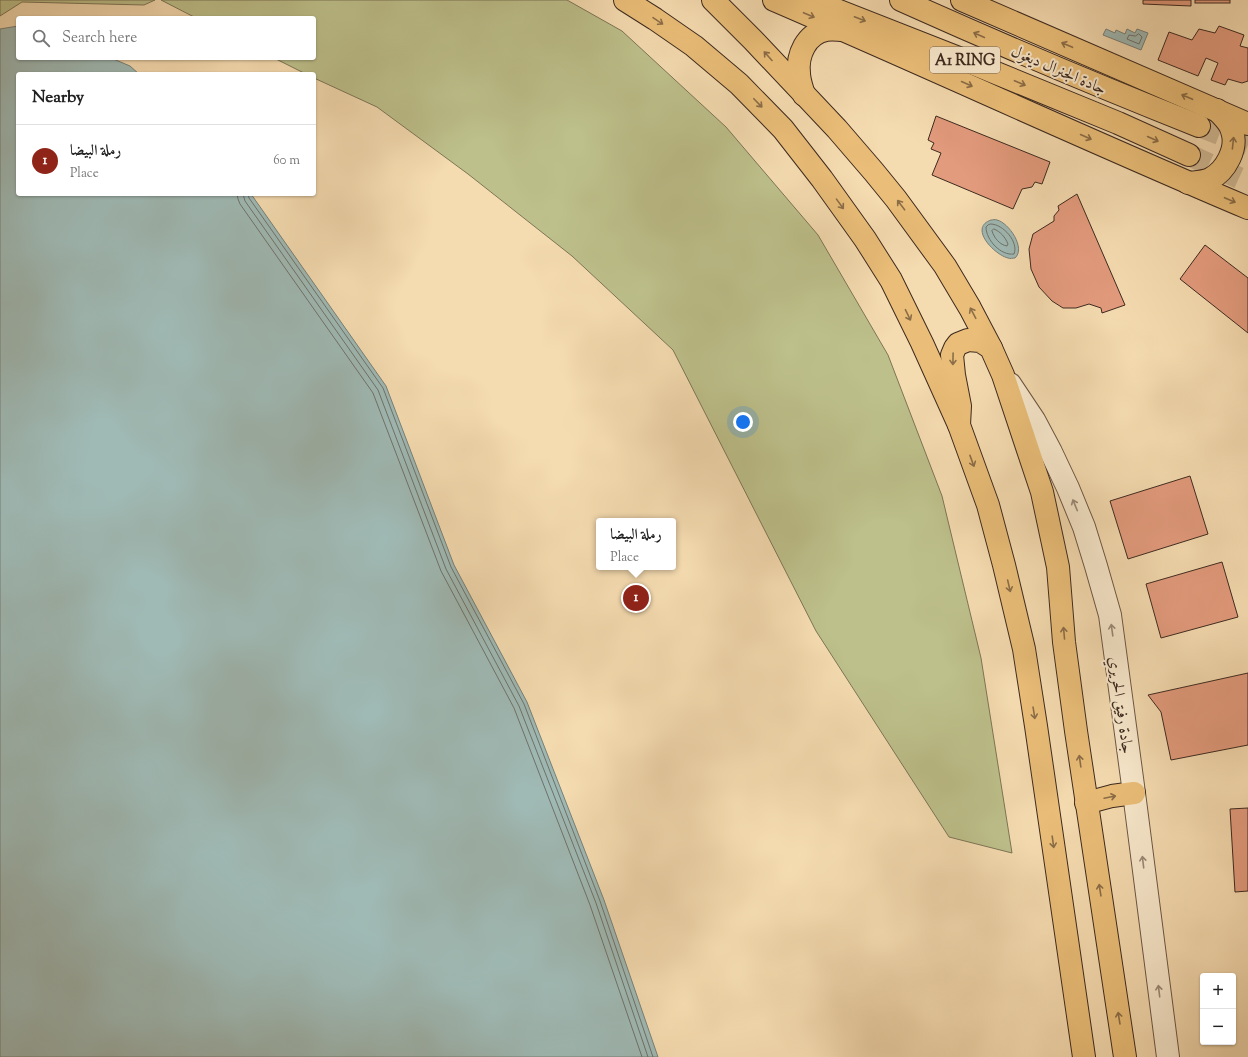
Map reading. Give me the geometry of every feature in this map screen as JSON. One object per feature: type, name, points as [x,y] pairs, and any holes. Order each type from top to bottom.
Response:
[{"type":"main road","points":[[625,0],[694,46],[739,84],[783,129],[865,238],[891,280],[922,343],[959,425],[988,505],[1024,650],[1084,1057]]},
{"type":"main road","name":"جادة رفيق الحريري","points":[[713,0],[837,129],[874,172],[912,220],[945,266],[970,308],[1003,375],[1042,492],[1058,567],[1064,642],[1086,803],[1125,1057]]},
{"type":"main road","points":[[774,0],[845,30],[1188,183],[1248,208]]},
{"type":"main road","name":"جادة الجنرال ديغول","points":[[811,0],[979,66],[1118,123],[1189,155]]},
{"type":"main road","name":"جادة الجنرال ديغول","points":[[901,0],[988,39],[1199,126]]},
{"type":"main road","points":[[962,0],[1248,124]]},
{"type":"main road","points":[[804,94],[799,74],[798,62],[800,53],[805,43],[811,37],[825,30],[845,30]]},
{"type":"main road","points":[[1188,183],[1208,179],[1214,176],[1225,166],[1232,153],[1234,138],[1232,131],[1229,124],[1217,110]]},
{"type":"main road","points":[[959,425],[960,406],[952,355],[955,348],[963,341],[973,340],[985,344],[991,348]]},
{"type":"main road","points":[[1086,803],[1112,796],[1134,793]]},
{"type":"street","name":"جادة رفيق الحريري","points":[[1003,375],[1034,420],[1068,488],[1084,527],[1110,615],[1168,1057]]},
{"type":"green space","points":[[0,0],[155,0],[144,5],[22,2],[0,16]]},
{"type":"green space","points":[[161,0],[567,0],[622,31],[726,127],[818,235],[888,355],[942,496],[981,658],[1012,853],[949,837],[816,631],[673,350],[572,256],[468,174],[377,107],[316,79],[316,72],[302,72],[278,60],[316,60],[316,16],[192,16]]},
{"type":"water","points":[[16,26],[16,60],[116,60],[130,66],[137,72],[16,72],[16,196],[252,196],[386,386],[454,565],[527,702],[604,900],[658,1057],[0,1057],[0,29]]},
{"type":"water","points":[[1106,29],[1115,33],[1116,30],[1125,34],[1127,29],[1135,33],[1137,29],[1148,33],[1141,50],[1103,35]]},
{"type":"water","points":[[991,220],[1002,222],[1015,236],[1019,248],[1018,254],[1015,258],[1003,256],[986,241],[982,229],[985,224]]},
{"type":"building","points":[[1143,0],[1191,0],[1191,6],[1143,4]]},
{"type":"building","points":[[1195,0],[1230,0],[1230,3],[1195,3]]},
{"type":"building","points":[[1219,26],[1244,35],[1240,46],[1248,48],[1248,81],[1242,83],[1228,79],[1225,85],[1211,80],[1218,63],[1206,58],[1198,76],[1158,60],[1169,32],[1192,40],[1199,29],[1215,33]]},
{"type":"building","points":[[936,116],[1050,162],[1042,184],[1035,182],[1032,187],[1022,189],[1013,209],[932,175],[941,153],[931,149],[934,143],[928,140]]},
{"type":"building","points":[[1077,194],[1125,305],[1102,313],[1101,308],[1089,304],[1076,308],[1063,308],[1052,301],[1039,287],[1031,269],[1029,249],[1033,234],[1054,221],[1054,216],[1059,210],[1058,206]]},
{"type":"building","points":[[1205,245],[1248,278],[1248,333],[1180,279]]},
{"type":"building","points":[[1190,476],[1208,534],[1128,559],[1110,501]]},
{"type":"building","points":[[1222,562],[1238,617],[1161,638],[1146,584]]},
{"type":"building","points":[[1248,673],[1248,745],[1171,760],[1161,712],[1148,695]]},
{"type":"building","points":[[1248,808],[1248,891],[1235,892],[1230,809]]},
{"type":"tunnel","points":[[1199,126],[1248,145]]},
{"type":"tunnel","points":[[1189,155],[1248,182]]},
{"type":"place","name":"رملة البيضا","points":[[636,598]]}]
